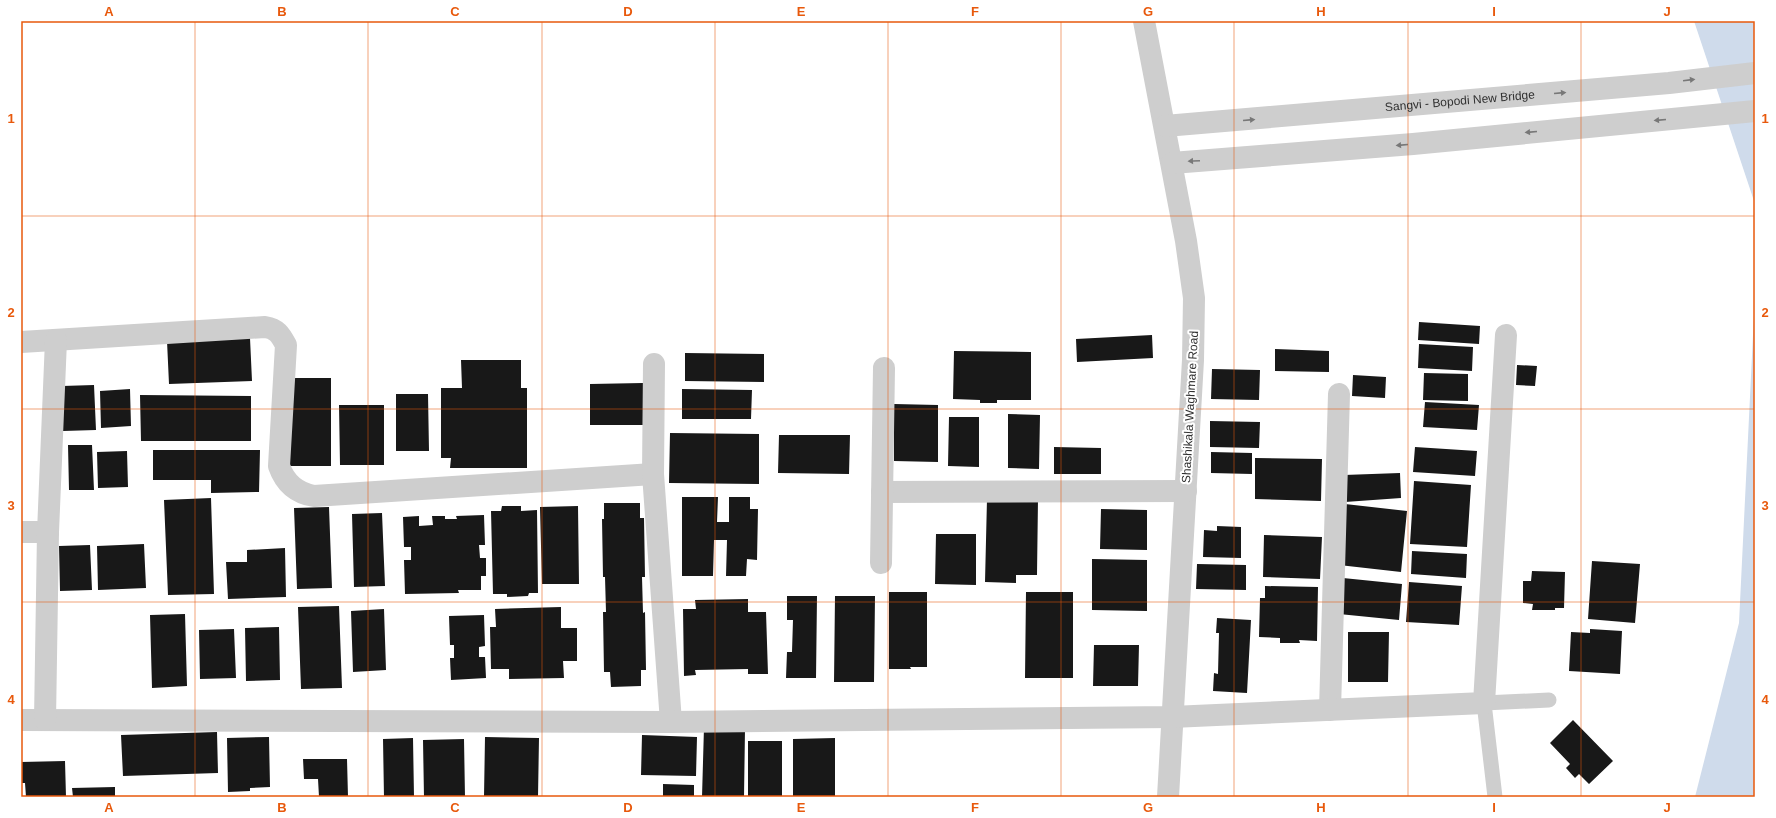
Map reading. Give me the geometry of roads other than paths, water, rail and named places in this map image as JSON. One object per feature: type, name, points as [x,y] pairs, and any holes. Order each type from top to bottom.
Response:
[{"type":"street","name":"Shashikala Waghmare Road","points":[[1144,21],[1172,163],[1186,241],[1194,298],[1193,360],[1168,797]]},
{"type":"street","name":"Sangvi - Bopodi New Bridge","points":[[1165,126],[1669,83],[1755,73]]},
{"type":"street","points":[[1172,163],[1413,144],[1755,111]]},
{"type":"street","points":[[21,342],[257,328],[274,329],[281,335],[286,345],[279,466],[283,477],[287,482],[304,494],[314,496],[653,474]]},
{"type":"street","points":[[21,720],[672,722],[1172,716],[1484,703],[1506,335]]},
{"type":"street","points":[[45,720],[48,532],[56,340]]},
{"type":"street","points":[[654,364],[653,474],[672,722]]},
{"type":"street","points":[[881,563],[884,368]]},
{"type":"street","points":[[1330,710],[1339,394]]},
{"type":"street","points":[[882,492],[1186,491]]},
{"type":"street","points":[[21,532],[48,532]]},
{"type":"lane","points":[[1495,797],[1484,703],[1549,700]]},
{"type":"water","points":[[1694,21],[1755,21],[1755,204]]},
{"type":"water","points":[[1755,294],[1755,797],[1695,797],[1739,623]]}]
